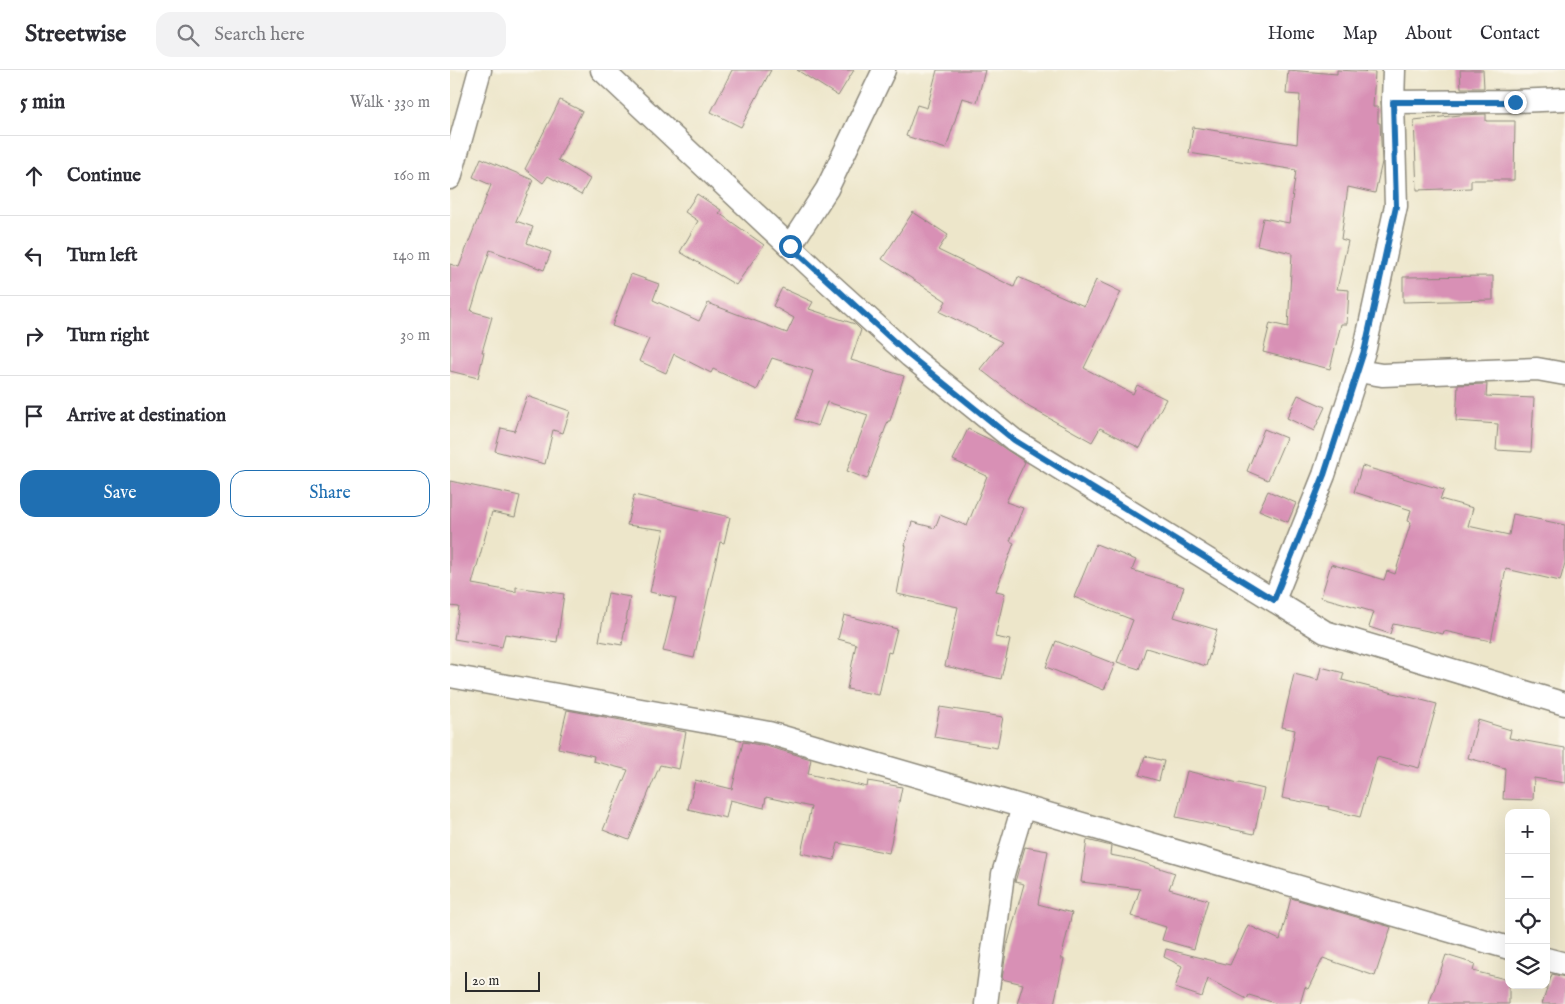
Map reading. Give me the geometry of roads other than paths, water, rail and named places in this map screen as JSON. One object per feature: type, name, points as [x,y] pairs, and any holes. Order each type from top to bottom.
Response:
[{"type":"street","points":[[450,178],[480,70]]},
{"type":"street","points":[[602,70],[910,356],[1014,440],[1325,632],[1565,704]]},
{"type":"street","points":[[790,246],[827,189],[884,70]]},
{"type":"street","points":[[1274,600],[1324,475],[1365,348],[1396,206],[1394,70]]},
{"type":"street","points":[[1393,102],[1515,102],[1565,99]]},
{"type":"street","points":[[1358,371],[1382,375],[1537,369],[1565,374]]},
{"type":"street","points":[[450,676],[768,733],[1505,947]]},
{"type":"street","points":[[986,1004],[1003,874],[1023,807]]},
{"type":"street","points":[[1550,960],[1565,964]]}]
